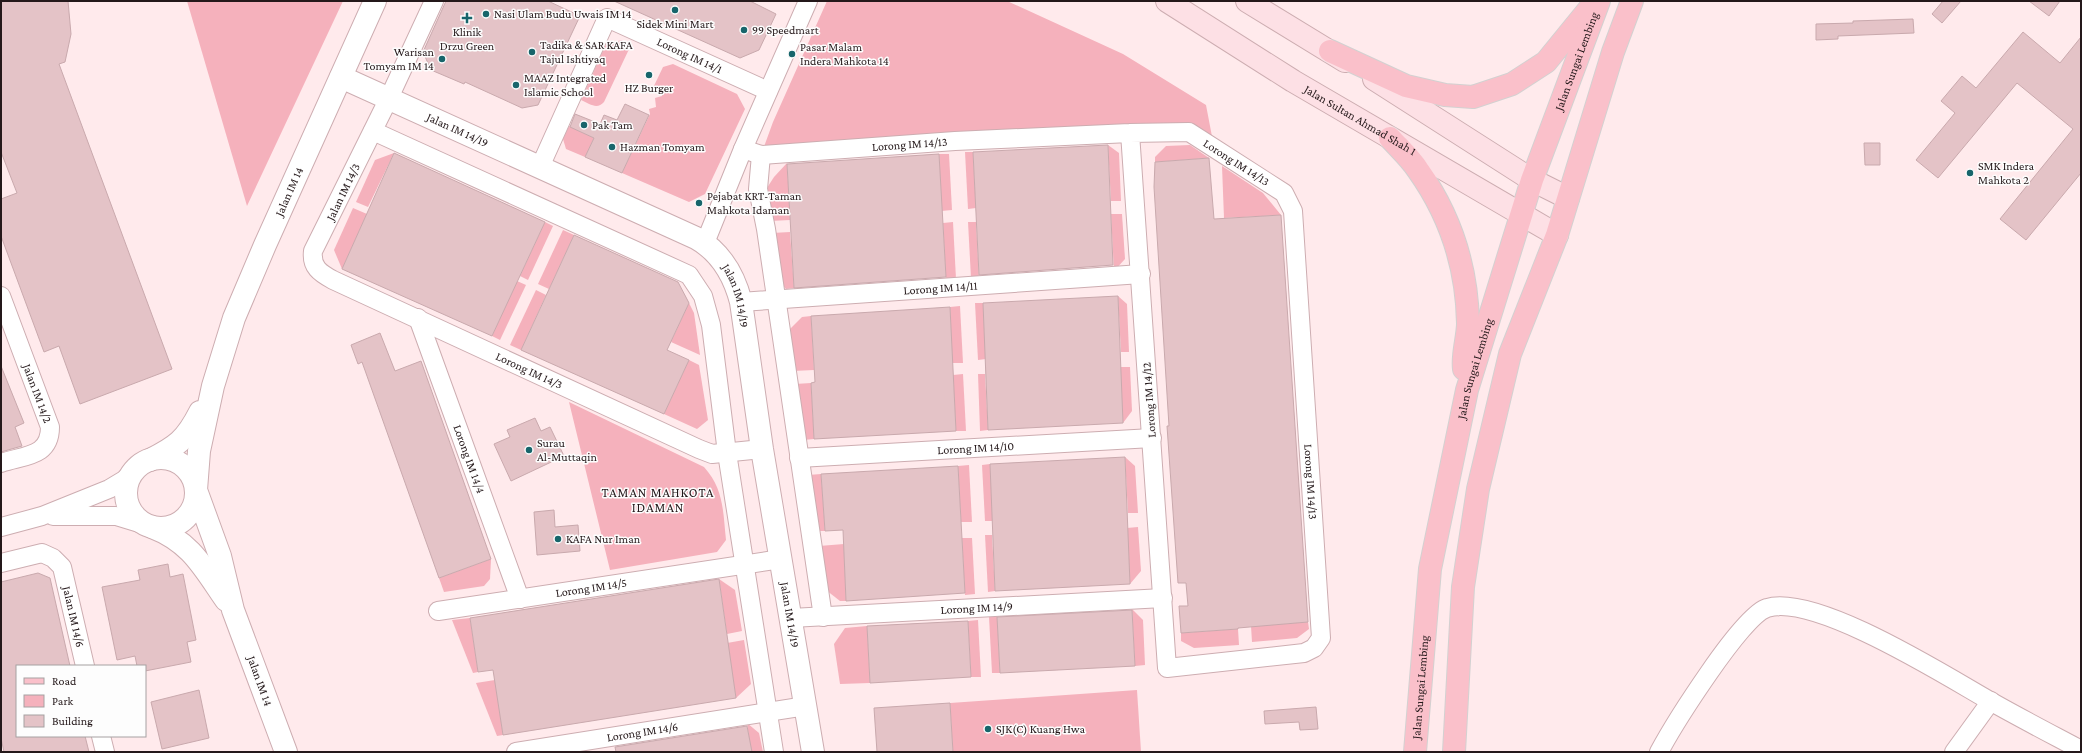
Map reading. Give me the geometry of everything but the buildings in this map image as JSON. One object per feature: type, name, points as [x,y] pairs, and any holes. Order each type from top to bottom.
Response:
[{"type":"main road","name":"Jalan Sultan Ahmad Shah 1","points":[[1167,1],[1293,81],[1557,235]]},
{"type":"main road","points":[[1247,1],[1330,51],[1532,180],[1568,198]]},
{"type":"main road","points":[[1330,51],[1406,86],[1445,95],[1473,97],[1512,84],[1546,62],[1598,1]]},
{"type":"main road","name":"Jalan Sungai Lembing","points":[[1415,752],[1430,570],[1467,390],[1532,180],[1598,1]]},
{"type":"main road","points":[[1454,752],[1463,587],[1478,489],[1510,354],[1557,235],[1613,52],[1632,1]]},
{"type":"main road","points":[[1390,138],[1417,169],[1436,198],[1456,242],[1465,283],[1468,324],[1464,365],[1467,390]]},
{"type":"street","name":"Jalan IM 14","points":[[196,490],[201,436],[213,386],[234,318],[265,245],[375,1]]},
{"type":"street","name":"Jalan IM 14/3","points":[[333,280],[322,274],[315,267],[312,259],[314,251],[389,98],[434,1]]},
{"type":"street","points":[[705,243],[743,149],[808,1]]},
{"type":"street","name":"Lorong IM 14/1","points":[[540,166],[607,18],[768,91]]},
{"type":"street","name":"Jalan IM 14/19","points":[[341,77],[540,166],[705,243],[718,255],[732,275],[741,302],[762,449],[813,752]]},
{"type":"street","points":[[373,131],[689,274],[703,296],[711,325],[727,453],[774,752]]},
{"type":"street","name":"Lorong IM 14/13","points":[[743,149],[761,155],[955,141],[1130,133],[1188,132],[1284,193],[1293,210],[1321,638],[1314,648],[1304,653],[1167,668]]},
{"type":"street","name":"Lorong IM 14/12","points":[[1130,133],[1167,668]]},
{"type":"street","points":[[761,155],[758,189],[766,229],[823,617]]},
{"type":"street","name":"Lorong IM 14/11","points":[[741,302],[1140,274]]},
{"type":"street","name":"Lorong IM 14/3","points":[[333,280],[418,318],[499,358],[687,444],[712,454],[727,453]]},
{"type":"street","name":"Jalan IM 14/2","points":[[1,296],[50,427],[50,439],[41,451],[1,463]]},
{"type":"street","name":"Lorong IM 14/4","points":[[418,318],[520,599]]},
{"type":"street","name":"Jalan IM 14","points":[[141,464],[175,447],[182,441],[195,422],[213,386]]},
{"type":"street","name":"Lorong IM 14/10","points":[[799,458],[1152,438]]},
{"type":"street","points":[[727,453],[762,449]]},
{"type":"street","points":[[1,527],[42,516],[109,489],[124,480],[141,464],[152,459],[164,459],[176,462],[186,468],[192,478],[220,556],[233,610]]},
{"type":"street","points":[[141,464],[133,473],[128,483],[126,494],[128,506],[142,523],[168,534],[193,554],[200,561],[233,610]]},
{"type":"street","points":[[42,516],[106,515],[123,518],[152,527],[163,528],[174,526],[184,520],[191,511],[195,501],[196,490]]},
{"type":"street","name":"Jalan IM 14/6","points":[[1,563],[42,553],[53,558],[62,567],[85,665]]},
{"type":"street","name":"Lorong IM 14/5","points":[[438,611],[781,560]]},
{"type":"street","name":"Lorong IM 14/9","points":[[791,618],[1163,598]]},
{"type":"street","points":[[1659,752],[1700,686],[1734,640],[1749,622],[1767,608],[1795,608],[1829,617],[1887,643],[2081,750]]},
{"type":"street","name":"Jalan IM 14","points":[[233,610],[286,752]]},
{"type":"street","points":[[1954,752],[1991,701]]},
{"type":"street","name":"Lorong IM 14/6","points":[[516,752],[806,706]]},
{"type":"street","points":[[101,737],[105,752]]},
{"type":"green space","points":[[187,1],[343,1],[247,206]]},
{"type":"green space","points":[[827,1],[1007,1],[1123,54],[1206,105],[1214,147],[1188,132],[761,155],[773,122]]},
{"type":"green space","points":[[621,40],[631,45],[604,102],[599,106],[596,106],[581,100],[605,46]]},
{"type":"green space","points":[[673,64],[737,94],[745,109],[705,194],[689,202],[622,173],[650,114],[649,109],[656,107],[655,98],[662,96],[662,87],[653,88],[663,67]]},
{"type":"green space","points":[[569,126],[594,138],[585,157],[566,149],[563,139]]},
{"type":"green space","points":[[1108,145],[1119,153],[1121,201],[1111,201]]},
{"type":"green space","points":[[1190,145],[1209,158],[1155,162],[1155,157],[1166,146]]},
{"type":"green space","points":[[965,152],[973,152],[976,208],[968,209]]},
{"type":"green space","points":[[394,153],[368,207],[356,202],[375,160]]},
{"type":"green space","points":[[939,154],[949,154],[952,210],[941,211]]},
{"type":"green space","points":[[787,163],[790,220],[770,221],[765,191],[774,177]]},
{"type":"green space","points":[[1222,166],[1263,193],[1281,215],[1224,218]]},
{"type":"green space","points":[[353,208],[367,214],[342,269],[334,250]]},
{"type":"green space","points":[[1111,214],[1122,214],[1125,259],[1114,271]]},
{"type":"green space","points":[[545,222],[553,226],[528,280],[520,276]]},
{"type":"green space","points":[[953,222],[956,279],[946,280],[943,223]]},
{"type":"green space","points":[[968,222],[976,222],[979,278],[971,278]]},
{"type":"green space","points":[[563,230],[574,235],[549,289],[538,284]]},
{"type":"green space","points":[[790,232],[794,288],[786,289],[779,281],[772,233]]},
{"type":"green space","points":[[517,281],[526,285],[500,340],[492,336]]},
{"type":"green space","points":[[536,290],[546,295],[521,350],[510,345]]},
{"type":"green space","points":[[1118,296],[1127,304],[1129,352],[1121,352]]},
{"type":"green space","points":[[689,303],[694,313],[700,355],[671,342]]},
{"type":"green space","points":[[975,303],[983,303],[986,359],[978,360]]},
{"type":"green space","points":[[960,306],[963,363],[952,363],[950,307]]},
{"type":"green space","points":[[811,316],[814,370],[793,371],[787,332],[802,317]]},
{"type":"green space","points":[[689,360],[699,365],[708,420],[697,429],[664,414]]},
{"type":"green space","points":[[1120,367],[1130,367],[1132,411],[1123,423]]},
{"type":"green space","points":[[963,374],[966,431],[956,431],[953,375]]},
{"type":"green space","points":[[978,374],[985,374],[988,430],[980,431]]},
{"type":"green space","points":[[811,383],[814,439],[803,440],[795,384]]},
{"type":"green space","points":[[569,402],[704,467],[711,475],[719,492],[723,510],[726,540],[717,552],[610,570]]},
{"type":"green space","points":[[1125,457],[1135,466],[1138,513],[1128,513]]},
{"type":"green space","points":[[990,464],[993,521],[985,521],[982,465]]},
{"type":"green space","points":[[969,465],[972,522],[961,522],[958,466]]},
{"type":"green space","points":[[821,474],[825,531],[817,531],[808,475]]},
{"type":"green space","points":[[1138,527],[1141,571],[1130,584],[1127,528]]},
{"type":"green space","points":[[985,535],[992,535],[995,591],[988,592]]},
{"type":"green space","points":[[962,538],[972,538],[975,594],[965,595]]},
{"type":"green space","points":[[844,544],[846,601],[840,601],[826,590],[819,546]]},
{"type":"green space","points":[[491,559],[490,579],[484,586],[444,592],[439,578]]},
{"type":"green space","points":[[719,579],[735,590],[742,631],[727,634]]},
{"type":"green space","points":[[1132,609],[1143,620],[1145,665],[1135,666]]},
{"type":"green space","points":[[997,616],[1000,673],[992,673],[989,617]]},
{"type":"green space","points":[[470,618],[478,672],[473,673],[452,620]]},
{"type":"green space","points":[[978,620],[981,677],[971,677],[968,621]]},
{"type":"green space","points":[[1308,622],[1309,629],[1297,638],[1252,642],[1251,626]]},
{"type":"green space","points":[[867,626],[870,683],[840,684],[834,644],[845,628]]},
{"type":"green space","points":[[1238,629],[1239,645],[1194,648],[1181,641],[1181,633]]},
{"type":"green space","points":[[744,640],[751,684],[736,698],[727,643]]},
{"type":"green space","points":[[495,680],[503,735],[497,736],[476,683]]},
{"type":"green space","points":[[1137,690],[1141,752],[953,752],[950,703]]},
{"type":"green space","points":[[747,723],[759,733],[763,752],[751,752]]},
{"type":"place","name":"Sidek Mini Mart","points":[[675,10]]},
{"type":"place","name":"Nasi Ulam Budu Uwais IM 14","points":[[486,14]]},
{"type":"place","name":"Klinik Drzu Green","points":[[467,18]]},
{"type":"place","name":"99 Speedmart","points":[[744,30]]},
{"type":"place","name":"Tadika & SAR KAFA Tajul Ishtiyaq","points":[[532,52]]},
{"type":"place","name":"Pasar Malam Indera Mahkota 14","points":[[792,54]]},
{"type":"place","name":"Warisan Tomyam IM 14","points":[[442,59]]},
{"type":"place","name":"HZ Burger","points":[[649,75]]},
{"type":"place","name":"MAAZ Integrated Islamic School","points":[[516,85]]},
{"type":"place","name":"Pak Tam","points":[[584,125]]},
{"type":"place","name":"Hazman Tomyam","points":[[612,147]]},
{"type":"place","name":"SMK Indera Mahkota 2","points":[[1970,173]]},
{"type":"place","name":"Pejabat KRT-Taman Mahkota Idaman","points":[[699,203]]},
{"type":"place","name":"Surau Al-Muttaqin","points":[[529,450]]},
{"type":"place","name":"KAFA Nur Iman","points":[[558,539]]},
{"type":"place","name":"SJK(C) Kuang Hwa","points":[[988,729]]},
{"type":"district","name":"TAMAN MAHKOTA IDAMAN","points":[[658,500]]}]
